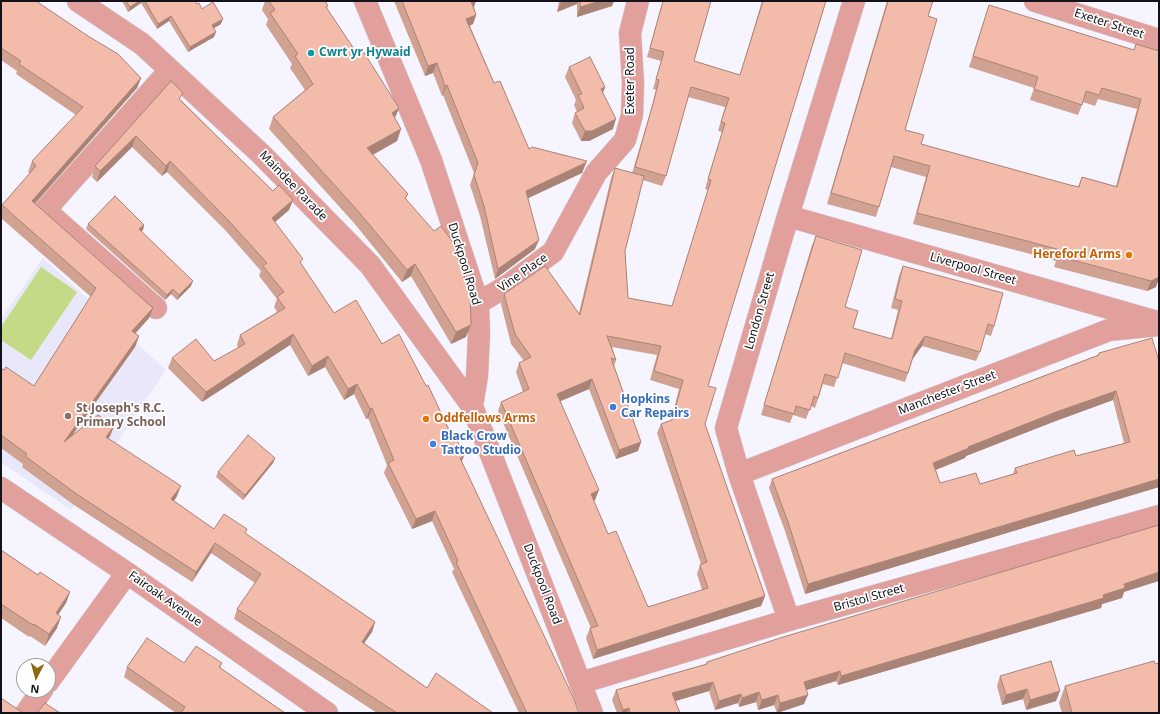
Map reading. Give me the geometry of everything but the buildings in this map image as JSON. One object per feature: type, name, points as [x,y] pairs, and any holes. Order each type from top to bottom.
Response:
[{"type":"street","name":"Maindee Parade","points":[[78,1],[142,44],[261,154],[370,265],[472,406]]},
{"type":"street","name":"Duckpool Road","points":[[365,1],[431,160],[478,302],[479,334],[477,376],[472,406],[592,713]]},
{"type":"street","name":"Exeter Road","points":[[596,173],[625,140],[632,115],[633,83],[630,33],[638,1]]},
{"type":"street","name":"London Street","points":[[789,620],[739,474],[726,428],[788,216],[854,1]]},
{"type":"street","name":"Exeter Street","points":[[1035,1],[1159,40]]},
{"type":"street","points":[[156,308],[46,210],[170,70]]},
{"type":"street","name":"Vine Place","points":[[478,302],[507,286],[553,252],[596,173]]},
{"type":"street","name":"Liverpool Street","points":[[788,216],[1159,324]]},
{"type":"street","name":"Manchester Street","points":[[739,474],[1109,330],[1159,324]]},
{"type":"street","name":"Fairoak Avenue","points":[[1,488],[127,573],[327,713]]},
{"type":"street","name":"Bristol Street","points":[[580,683],[789,620],[1159,516]]},
{"type":"street","points":[[56,671],[127,573]]},
{"type":"street","points":[[26,713],[36,698]]},
{"type":"shaded area","name":"St Joseph's R.C. Primary School","points":[[43,258],[166,370],[71,510],[1,462],[1,319]]},
{"type":"green space","points":[[41,267],[77,292],[31,360],[1,340],[1,327]]},
{"type":"place","name":"Cwrt yr Hywaid","points":[[311,53]]},
{"type":"place","name":"Hereford Arms","points":[[1129,255]]},
{"type":"place","name":"Hopkins Car Repairs","points":[[613,407]]},
{"type":"place","name":"St Joseph's R.C. Primary School","points":[[68,416]]},
{"type":"place","name":"Oddfellows Arms","points":[[426,419]]},
{"type":"place","name":"Black Crow Tattoo Studio","points":[[433,444]]}]
